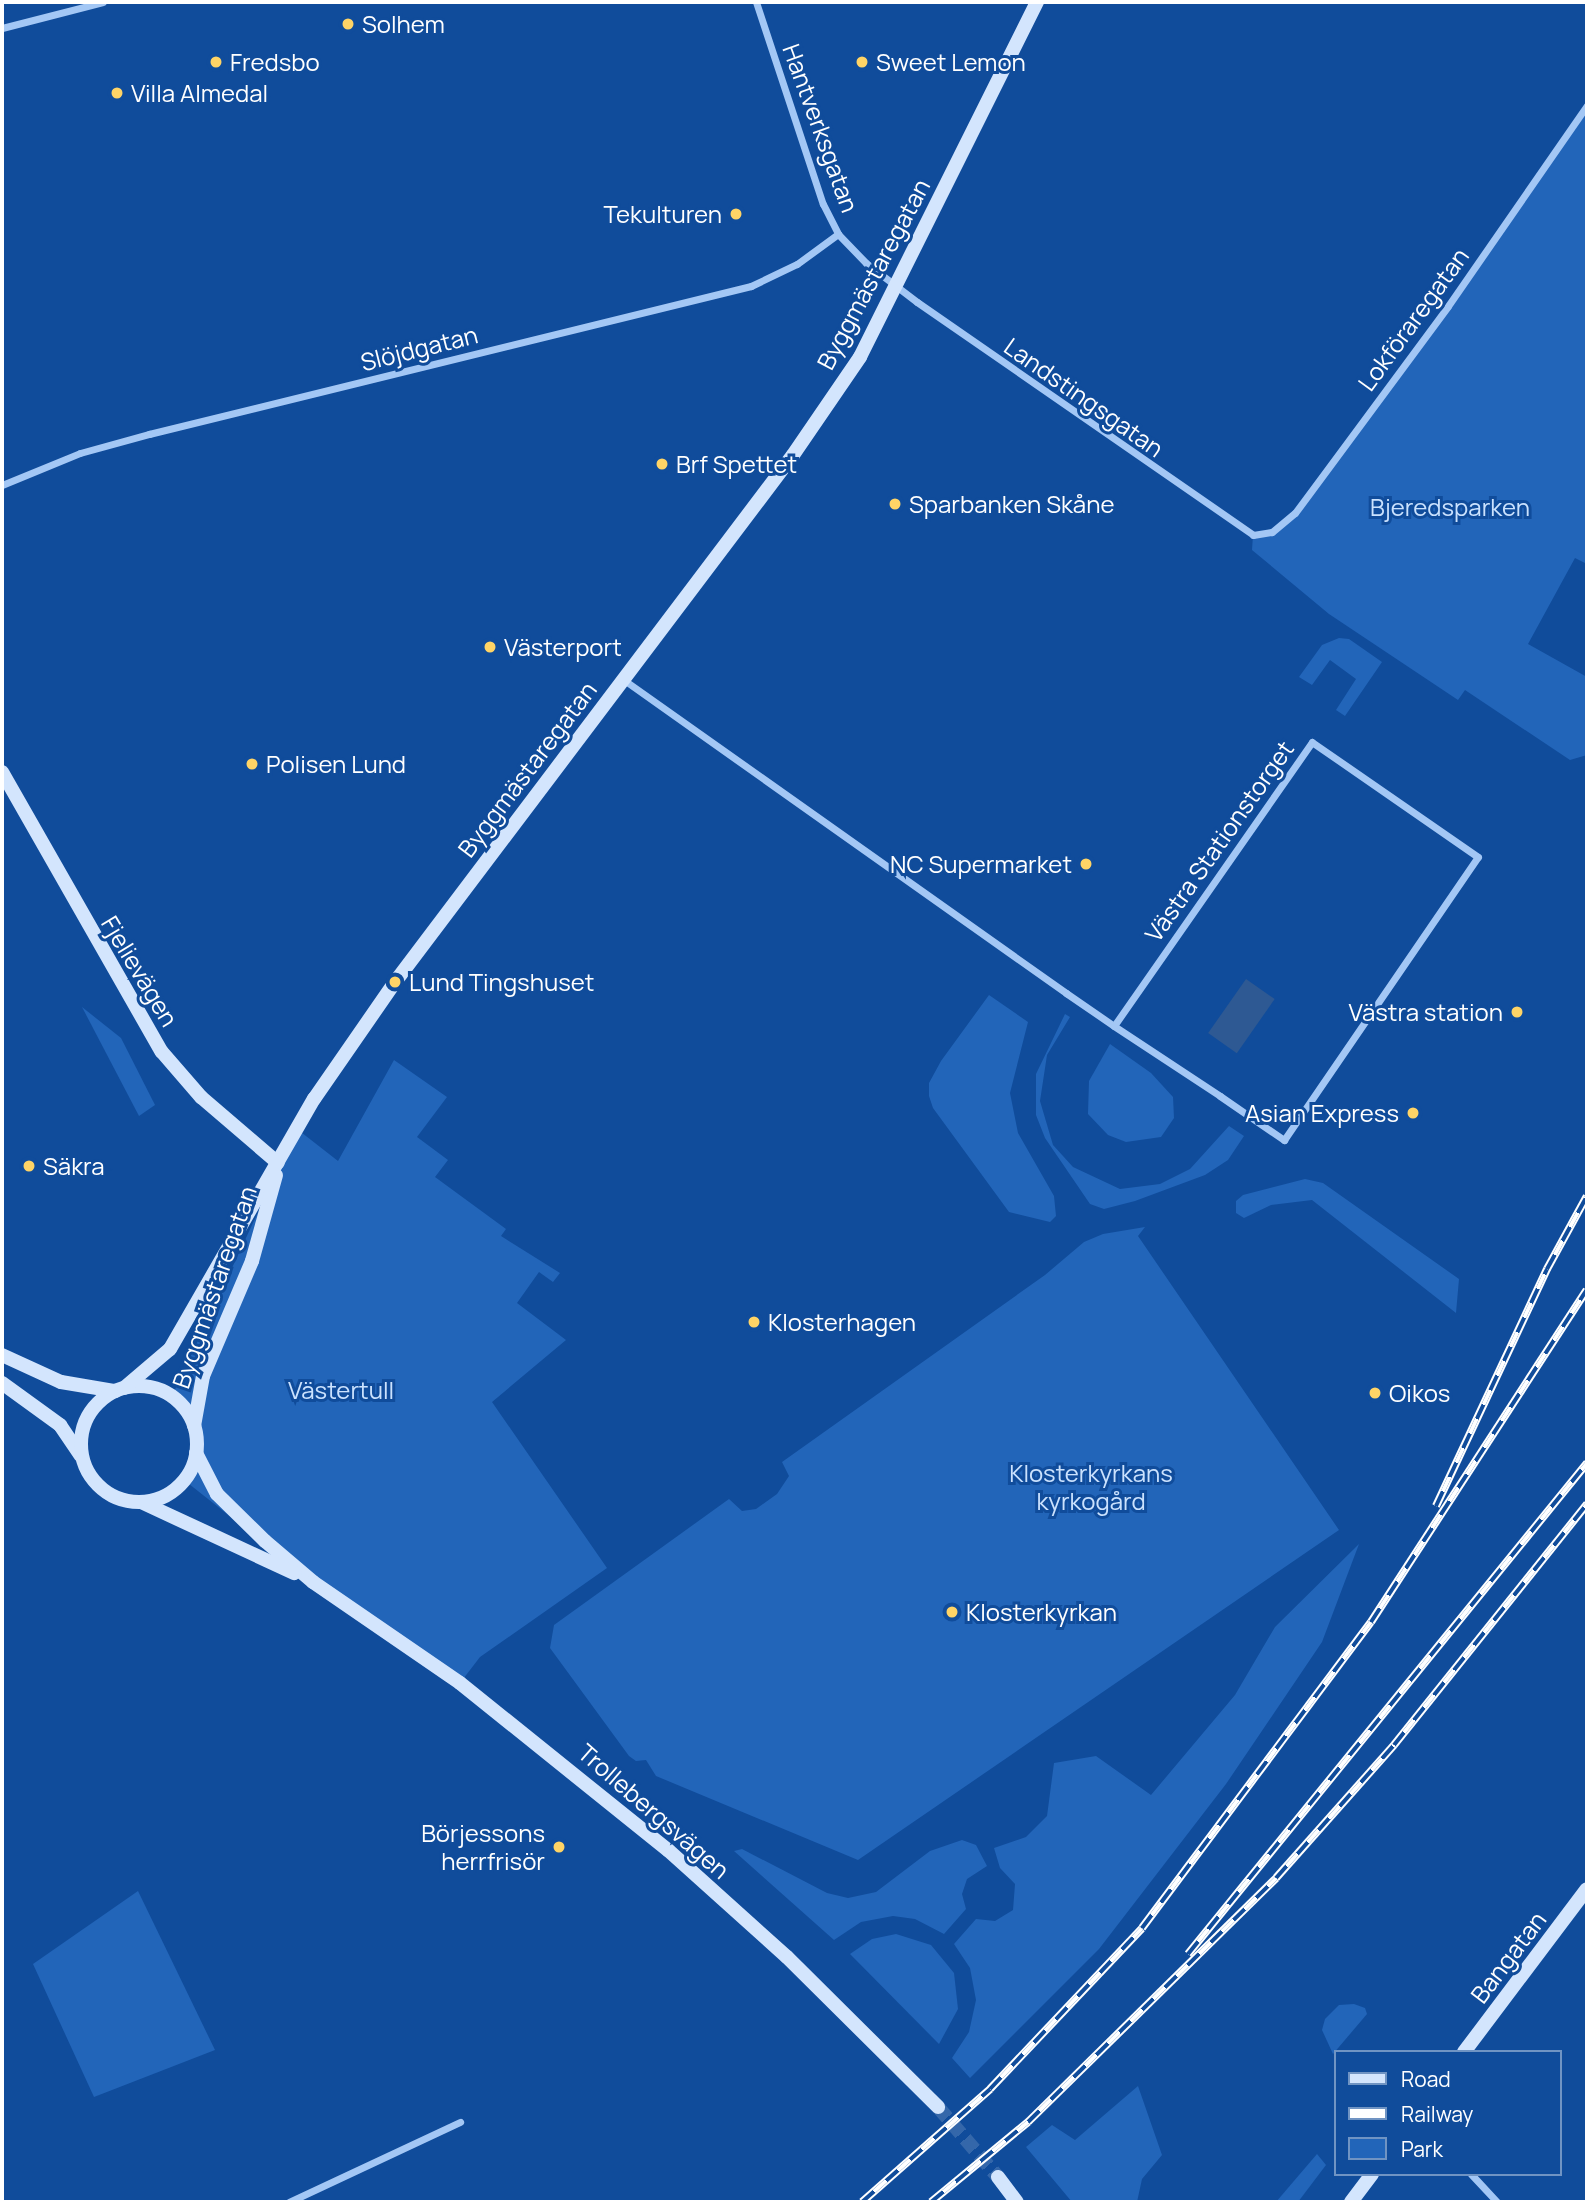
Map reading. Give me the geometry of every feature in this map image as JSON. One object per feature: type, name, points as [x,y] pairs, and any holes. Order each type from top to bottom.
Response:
[{"type":"street","points":[[2,28],[103,2]]},
{"type":"street","name":"Hantverksgatan","points":[[756,2],[824,204],[838,234],[895,286]]},
{"type":"street","name":"Byggmästaregatan","points":[[120,1390],[170,1349],[314,1099],[395,982],[800,444],[860,357],[1037,2]]},
{"type":"street","name":"Lokföraregatan","points":[[1253,535],[1272,532],[1294,513],[1448,306],[1587,105]]},
{"type":"street","name":"Slöjdgatan","points":[[2,485],[80,453],[149,434],[751,286],[797,264],[838,234]]},
{"type":"street","name":"Landstingsgatan","points":[[895,286],[1253,535]]},
{"type":"street","name":"Västra Stationstorget","points":[[624,680],[1114,1026],[1284,1140],[1478,857],[1311,742],[1114,1026]]},
{"type":"street","name":"Fjelievägen","points":[[2,772],[162,1052],[201,1097],[278,1163]]},
{"type":"street","name":"Byggmästaregatan","points":[[194,1426],[203,1376],[252,1261],[278,1163]]},
{"type":"street","points":[[2,1355],[61,1382],[120,1390],[145,1386],[164,1392],[186,1410],[194,1426],[196,1453],[190,1471],[176,1488],[140,1501],[110,1494],[94,1479],[60,1425],[2,1383]]},
{"type":"street","points":[[84,1461],[81,1443],[88,1416],[120,1390]]},
{"type":"street","name":"Trollebergsvägen","points":[[196,1453],[204,1475],[233,1512],[313,1582],[460,1683],[647,1833],[787,1957],[938,2107]]},
{"type":"street","name":"Trollebergsvägen","points":[[140,1501],[313,1582]]},
{"type":"street","name":"Bangatan","points":[[1466,2050],[1587,1889]]},
{"type":"street","points":[[289,2202],[460,2122]]},
{"type":"street","points":[[1351,2202],[1370,2176]]},
{"type":"street","points":[[1473,2176],[1497,2202]]},
{"type":"street","points":[[998,2177],[1017,2202]]},
{"type":"green space","name":"Bjeredsparken","points":[[1587,105],[1587,564],[1575,558],[1528,644],[1587,677],[1587,755],[1570,760],[1465,690],[1458,700],[1329,614],[1252,550],[1253,535],[1282,525],[1448,306]]},
{"type":"green space","points":[[1339,638],[1349,639],[1382,662],[1345,716],[1336,710],[1356,679],[1330,660],[1312,685],[1299,677],[1322,645]]},
{"type":"green space","points":[[989,995],[1028,1022],[1010,1093],[1018,1133],[1054,1196],[1056,1216],[1050,1222],[1009,1212],[933,1108],[929,1096],[929,1083],[941,1061]]},
{"type":"green space","points":[[82,1007],[121,1038],[155,1105],[139,1116]]},
{"type":"green space","points":[[1065,1014],[1070,1017],[1047,1055],[1040,1101],[1053,1145],[1073,1167],[1120,1189],[1160,1184],[1190,1169],[1229,1126],[1244,1136],[1228,1160],[1205,1175],[1135,1201],[1104,1209],[1090,1204],[1045,1138],[1036,1115],[1036,1074]]},
{"type":"green space","points":[[1110,1044],[1151,1073],[1173,1097],[1174,1118],[1161,1137],[1126,1142],[1108,1135],[1088,1114],[1089,1081]]},
{"type":"green space","name":"Västertull","points":[[394,1060],[447,1097],[417,1137],[448,1160],[435,1177],[506,1229],[501,1236],[560,1273],[553,1282],[539,1272],[517,1303],[566,1340],[492,1402],[607,1568],[480,1657],[460,1683],[313,1582],[184,1480],[194,1462],[196,1436],[190,1416],[172,1396],[297,1129],[338,1161]]},
{"type":"green space","points":[[1305,1179],[1323,1183],[1459,1279],[1456,1313],[1312,1200],[1271,1205],[1244,1218],[1236,1213],[1236,1201],[1243,1195]]},
{"type":"green space","name":"Klosterkyrkans kyrkogård","points":[[1145,1227],[1138,1236],[1339,1530],[858,1860],[656,1776],[646,1760],[636,1761],[629,1756],[550,1648],[554,1625],[729,1499],[742,1511],[756,1509],[777,1494],[789,1476],[782,1462],[1045,1275],[1084,1242],[1103,1234]]},
{"type":"green space","points":[[1359,1544],[1322,1642],[1226,1784],[1099,1949],[970,2078],[952,2058],[969,2032],[976,2000],[970,1968],[954,1944],[976,1919],[995,1921],[1013,1910],[1015,1884],[1000,1868],[994,1848],[1026,1837],[1047,1816],[1054,1763],[1096,1756],[1151,1795],[1235,1695],[1275,1627]]},
{"type":"green space","points":[[962,1840],[976,1845],[987,1866],[967,1879],[962,1894],[966,1909],[944,1934],[915,1919],[893,1916],[861,1922],[834,1940],[734,1851],[742,1849],[827,1893],[848,1898],[876,1892],[930,1851]]},
{"type":"green space","points":[[138,1891],[215,2050],[94,2097],[33,1964]]},
{"type":"green space","points":[[896,1934],[931,1945],[954,1973],[958,2009],[939,2044],[850,1954],[872,1939]]},
{"type":"green space","points":[[1354,2004],[1365,2008],[1367,2014],[1333,2054],[1322,2030],[1325,2019],[1339,2005]]},
{"type":"green space","points":[[1138,2086],[1162,2155],[1142,2179],[1137,2202],[1072,2202],[1026,2147],[1052,2125],[1075,2140]]},
{"type":"green space","points":[[1317,2154],[1326,2165],[1298,2202],[1276,2202]]},
{"type":"shaded area","points":[[1246,979],[1275,999],[1237,1053],[1208,1033]]},
{"type":"tunnel","points":[[938,2107],[998,2177]]},
{"type":"railway","points":[[1436,1506],[1547,1269],[1587,1196]]},
{"type":"railway","points":[[862,2202],[990,2089],[1142,1928],[1371,1622],[1587,1290]]},
{"type":"railway","points":[[1188,1954],[1587,1463]]},
{"type":"railway","points":[[931,2202],[1028,2122],[1276,1878],[1394,1745],[1587,1504]]},
{"type":"place","name":"Solhem","points":[[348,24]]},
{"type":"place","name":"Fredsbo","points":[[216,62]]},
{"type":"place","name":"Sweet Lemon","points":[[862,62]]},
{"type":"place","name":"Villa Almedal","points":[[117,93]]},
{"type":"place","name":"Tekulturen","points":[[736,214]]},
{"type":"place","name":"Brf Spettet","points":[[662,464]]},
{"type":"place","name":"Sparbanken Skåne","points":[[895,504]]},
{"type":"place","name":"Västerport","points":[[490,647]]},
{"type":"place","name":"Polisen Lund","points":[[252,764]]},
{"type":"place","name":"NC Supermarket","points":[[1086,864]]},
{"type":"place","name":"Lund Tingshuset","points":[[395,982]]},
{"type":"place","name":"Västra station","points":[[1517,1012]]},
{"type":"place","name":"Asian Express","points":[[1413,1113]]},
{"type":"place","name":"Säkra","points":[[29,1166]]},
{"type":"place","name":"Klosterhagen","points":[[754,1322]]},
{"type":"place","name":"Oikos","points":[[1375,1393]]},
{"type":"place","name":"Klosterkyrkan","points":[[952,1612]]},
{"type":"place","name":"Börjessons herrfrisör","points":[[559,1847]]}]
